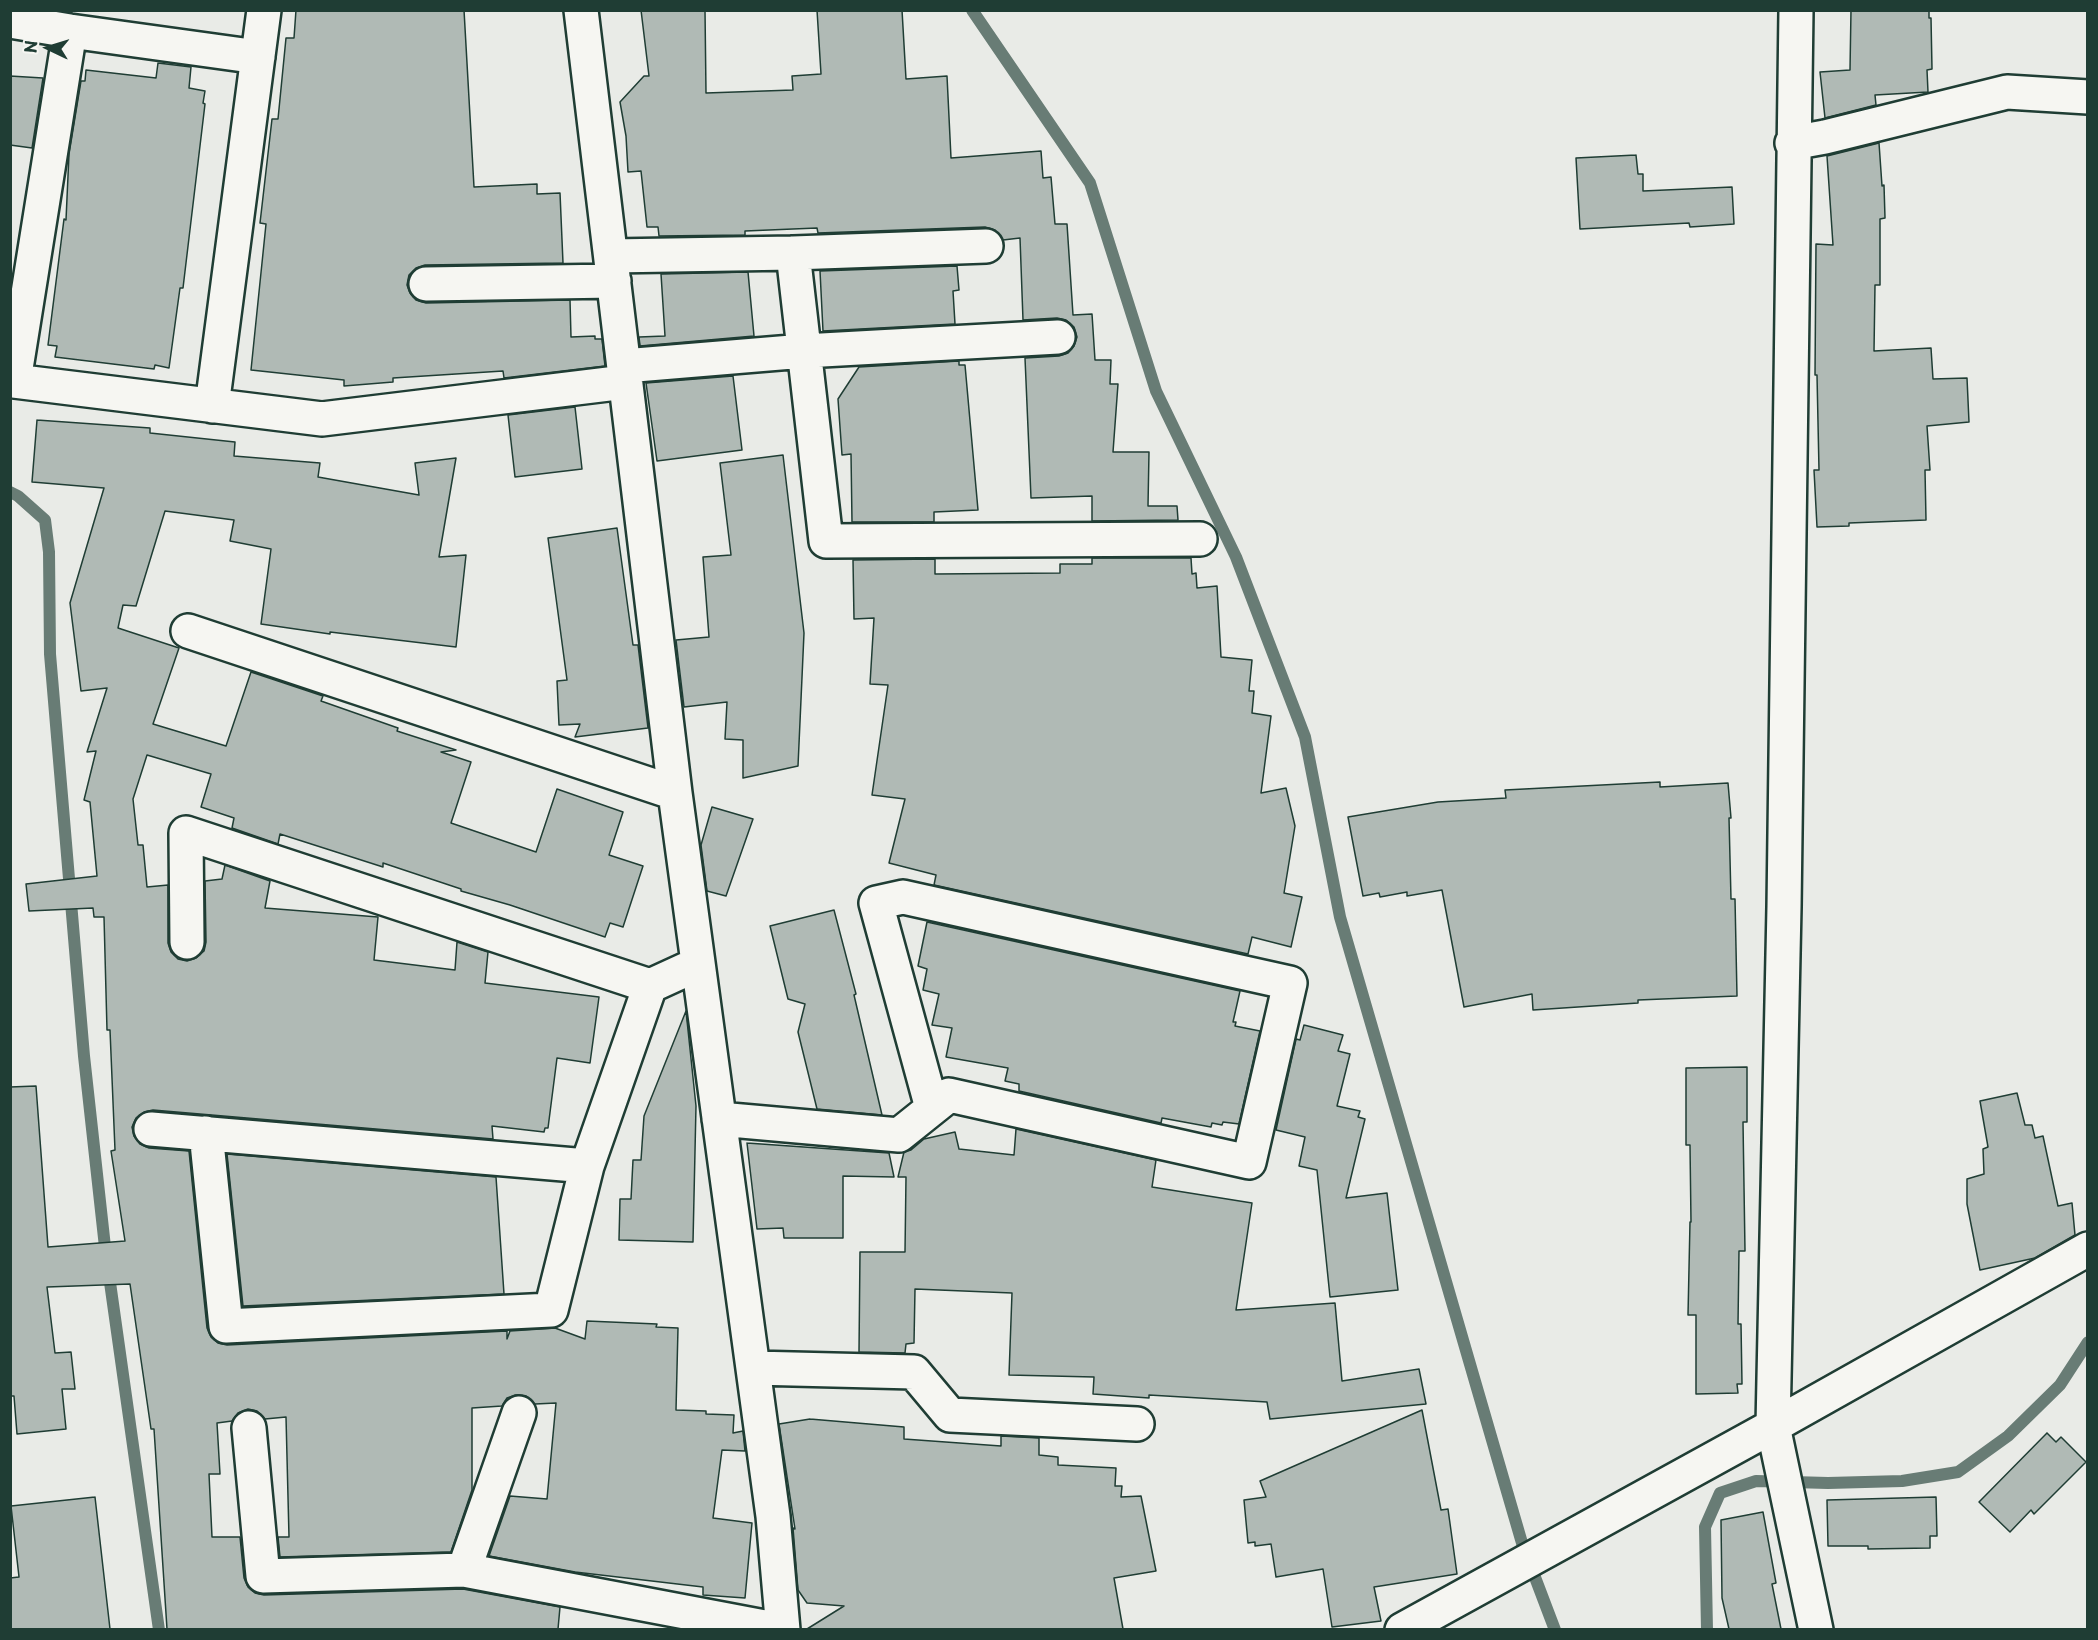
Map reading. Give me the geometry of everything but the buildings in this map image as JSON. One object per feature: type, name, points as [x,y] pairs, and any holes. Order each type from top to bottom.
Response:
[{"type":"street","points":[[212,406],[264,10]]},
{"type":"street","points":[[249,1428],[263,1576],[464,1570],[782,1629],[773,1516],[675,793],[581,10]]},
{"type":"street","points":[[1796,10],[1792,143],[1784,919],[1773,1426],[1783,1482],[1816,1629]]},
{"type":"street","points":[[10,21],[258,57]]},
{"type":"street","points":[[70,31],[14,381],[322,419],[625,374],[804,351],[1058,337]]},
{"type":"street","points":[[1792,143],[1826,138],[2007,92],[2088,97]]},
{"type":"street","points":[[426,284],[793,253],[986,246]]},
{"type":"street","points":[[793,253],[826,541],[1200,539]]},
{"type":"street","points":[[188,631],[675,793]]},
{"type":"street","points":[[187,942],[186,833],[650,986],[698,964]]},
{"type":"street","points":[[719,1119],[899,1135],[949,1095],[1249,1162],[1290,983],[903,897],[876,903],[932,1108]]},
{"type":"street","points":[[206,1133],[226,1326],[551,1310],[587,1166],[650,986]]},
{"type":"street","points":[[151,1129],[587,1166]]},
{"type":"street","points":[[1402,1629],[1773,1426],[2088,1249]]},
{"type":"street","points":[[753,1368],[914,1372],[950,1415],[1137,1424]]},
{"type":"street","points":[[464,1570],[519,1413]]},
{"type":"waterway","points":[[972,10],[1090,183],[1156,391],[1236,557],[1305,737],[1340,917],[1522,1543],[1555,1630]]},
{"type":"waterway","points":[[10,492],[18,496],[45,520],[49,552],[50,654],[84,1056],[105,1247],[159,1630]]},
{"type":"waterway","points":[[1707,1630],[1705,1527],[1720,1493],[1756,1481],[1828,1483],[1902,1481],[1958,1472],[2008,1436],[2060,1385],[2088,1342]]}]
